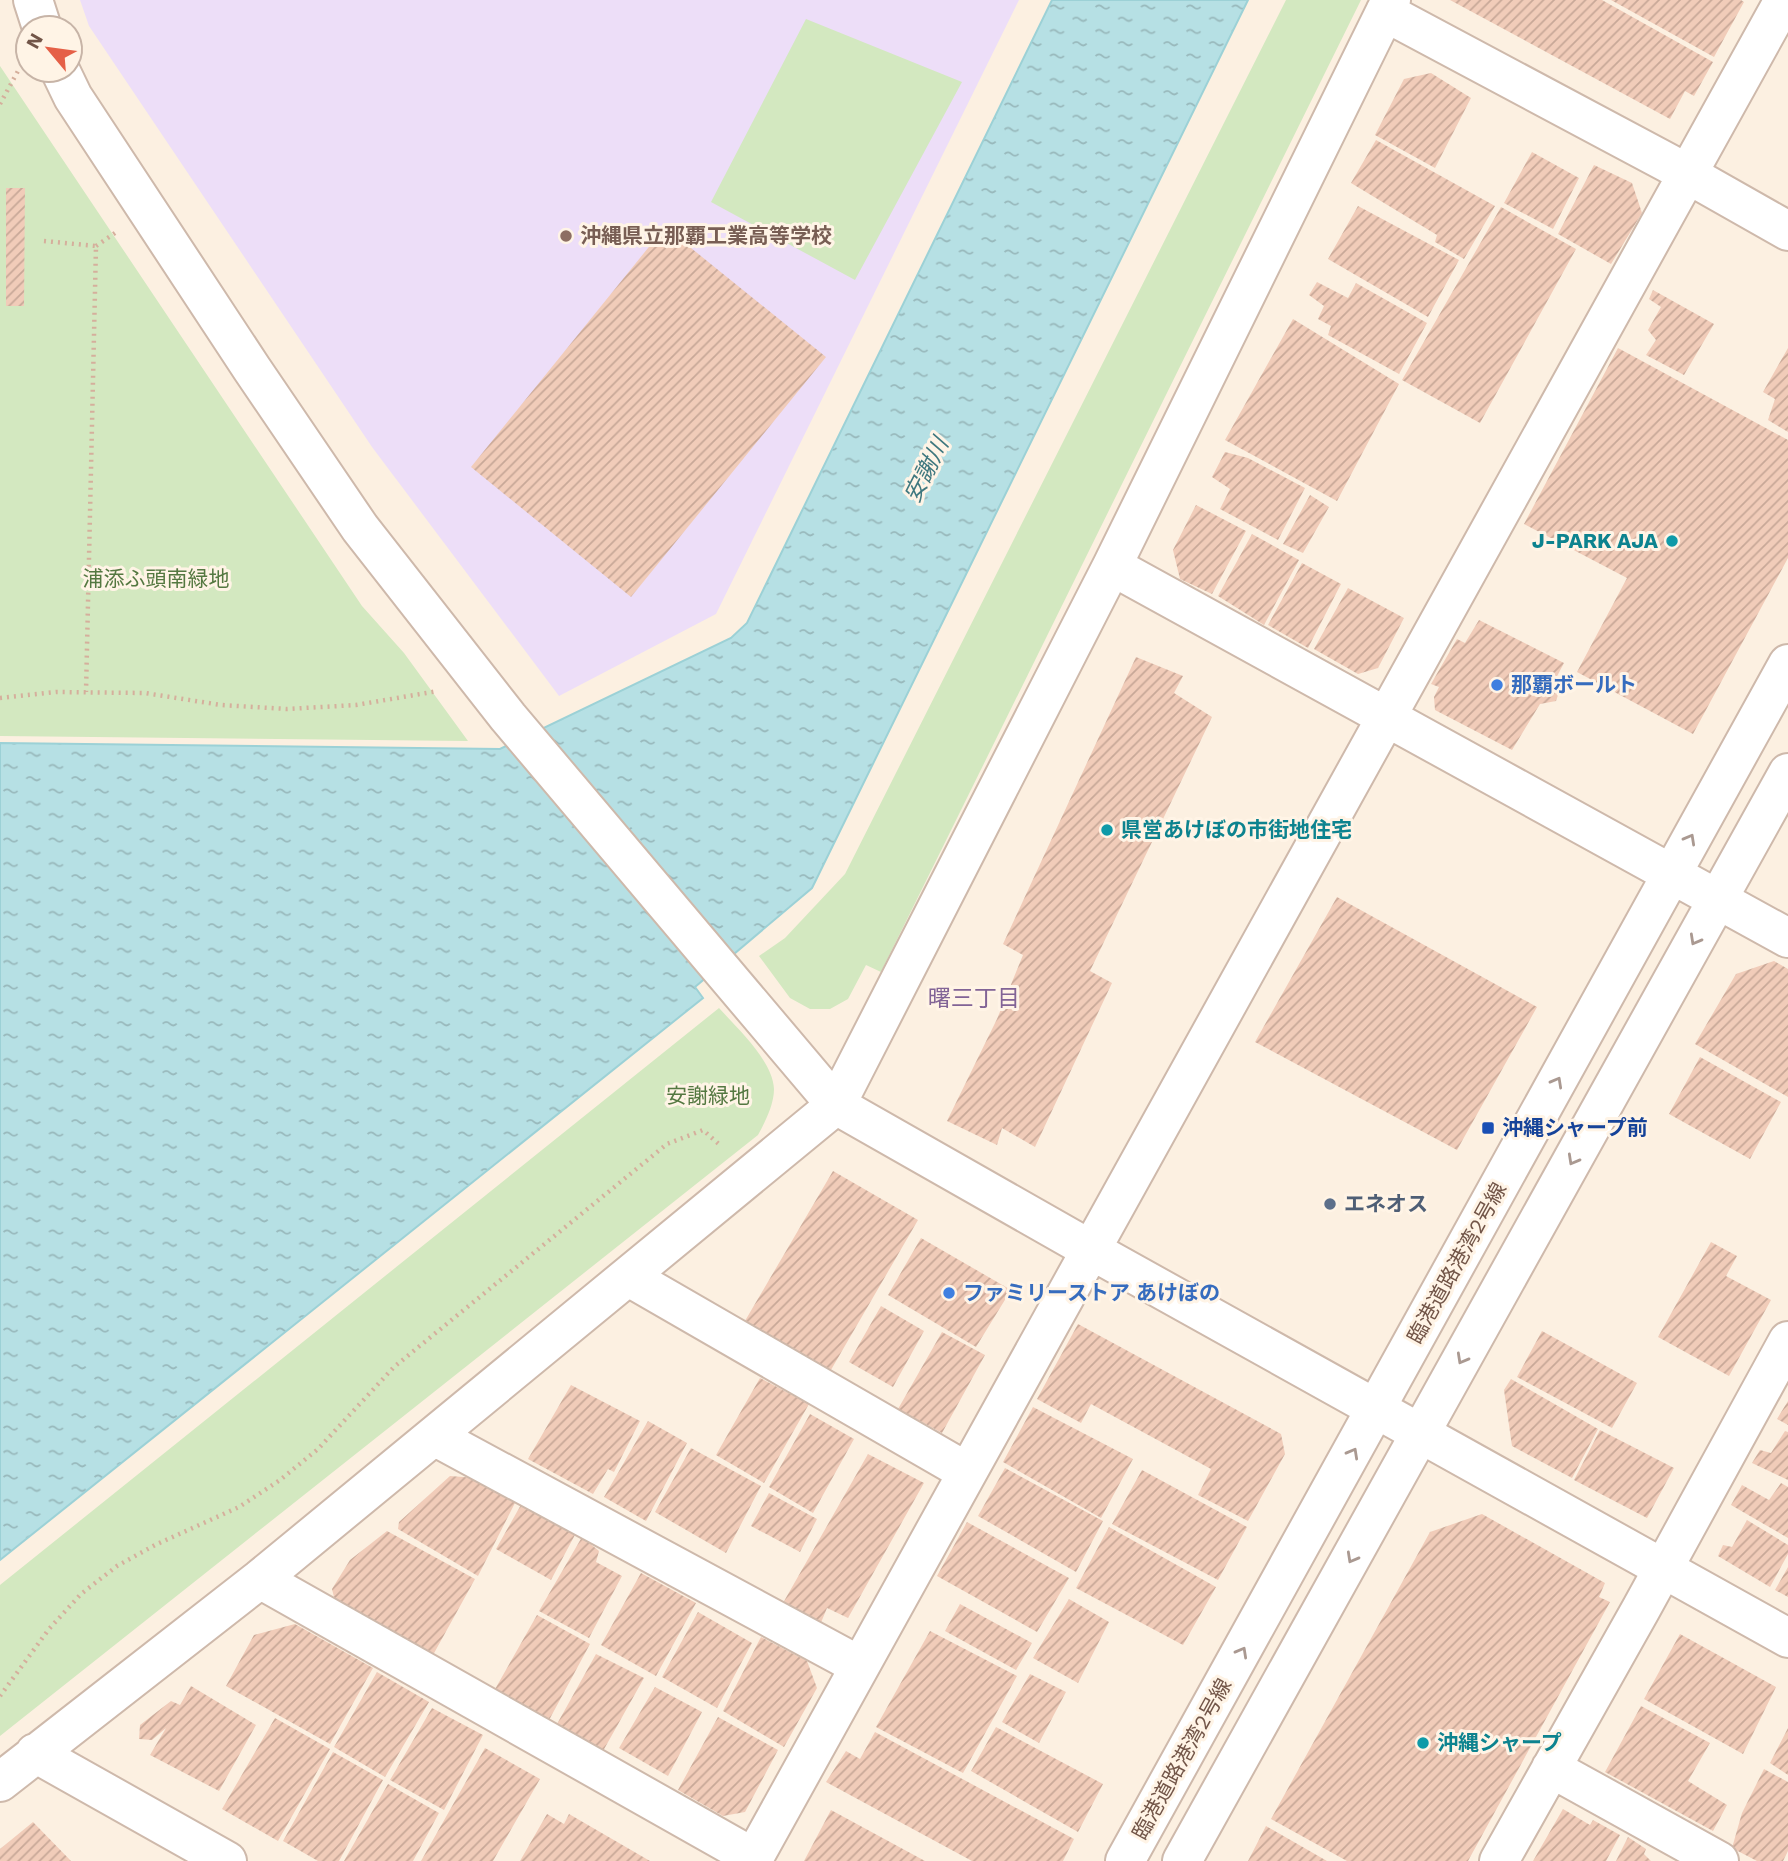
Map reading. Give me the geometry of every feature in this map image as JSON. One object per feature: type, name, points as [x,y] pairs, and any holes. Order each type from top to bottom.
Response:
[{"type":"street","points":[[260,1579],[753,1859],[1784,0]]},
{"type":"street","points":[[0,1782],[260,1579],[836,1105],[1112,566],[1388,6],[1788,231]]},
{"type":"street","points":[[67,84],[252,369],[360,528],[508,717],[836,1105],[1788,1638]]},
{"type":"street","points":[[1112,566],[1788,938]]},
{"type":"street","name":"臨港道路港湾2号線","points":[[1125,1861],[1788,664]]},
{"type":"street","points":[[1182,1861],[1788,773]]},
{"type":"street","points":[[629,1277],[967,1472]]},
{"type":"street","points":[[1499,1861],[1788,1342]]},
{"type":"street","points":[[434,1436],[860,1666]]},
{"type":"street","points":[[35,1753],[227,1861]]},
{"type":"street","points":[[1551,1768],[1719,1861]]},
{"type":"path","points":[[0,104],[14,78]]},
{"type":"path","points":[[44,241],[96,246],[121,229]]},
{"type":"path","points":[[86,692],[96,246]]},
{"type":"path","points":[[0,698],[86,692],[145,693],[220,705],[287,709],[356,705],[480,682]]},
{"type":"path","points":[[0,1696],[49,1629],[81,1594],[117,1566],[155,1545],[239,1507],[280,1480],[318,1448],[394,1367],[667,1144],[703,1129],[722,1148],[732,1140]]},
{"type":"shaded area","name":"沖縄県立那覇工業高等学校","points":[[80,0],[1019,0],[716,614],[559,696],[372,447],[89,26]]},
{"type":"green space","points":[[1286,0],[1361,0],[881,972],[866,965],[848,999],[830,1009],[810,1009],[790,998],[759,956],[785,938],[845,874]]},
{"type":"green space","points":[[806,19],[962,82],[855,280],[711,202]]},
{"type":"green space","name":"浦添ふ頭南緑地","points":[[0,66],[362,606],[404,653],[468,741],[0,736]]},
{"type":"green space","name":"安謝緑地","points":[[719,1008],[761,1056],[772,1078],[772,1101],[758,1135],[0,1736],[0,1585]]},
{"type":"water","name":"安謝川","points":[[1052,0],[1248,0],[812,888],[695,987],[703,998],[0,1560],[0,743],[500,749],[731,638],[747,623]]},
{"type":"building","points":[[1450,0],[1602,0],[1713,62],[1694,96],[1685,91],[1670,119]]},
{"type":"building","points":[[1611,0],[1741,0],[1744,2],[1714,57]]},
{"type":"building","points":[[1431,73],[1471,98],[1435,168],[1375,135],[1404,79]]},
{"type":"building","points":[[1376,140],[1495,206],[1464,259],[1435,242],[1437,235],[1351,183]]},
{"type":"building","points":[[1532,152],[1579,178],[1553,229],[1504,203]]},
{"type":"building","points":[[1594,165],[1632,183],[1642,213],[1611,264],[1558,234]]},
{"type":"building","points":[[6,188],[25,188],[24,306],[6,306]]},
{"type":"building","points":[[1358,206],[1459,260],[1428,317],[1328,259]]},
{"type":"building","points":[[1501,207],[1576,249],[1480,423],[1402,380]]},
{"type":"building","points":[[665,227],[826,357],[631,597],[471,467]]},
{"type":"building","points":[[1317,282],[1348,298],[1356,283],[1427,323],[1399,374],[1328,335],[1331,326],[1318,319],[1324,306],[1309,295]]},
{"type":"building","points":[[1653,290],[1714,324],[1684,375],[1646,355],[1656,340],[1648,330],[1661,307],[1649,299]]},
{"type":"building","points":[[1293,319],[1399,384],[1337,501],[1225,440]]},
{"type":"building","name":"J-PARK AJA","points":[[1618,348],[1788,440],[1788,558],[1693,734],[1577,672],[1627,578],[1524,524]]},
{"type":"building","points":[[1788,348],[1788,432],[1768,420],[1775,399],[1763,392]]},
{"type":"building","points":[[1225,452],[1248,458],[1305,488],[1278,540],[1220,509],[1230,489],[1212,477]]},
{"type":"building","points":[[1310,495],[1329,507],[1303,553],[1283,544]]},
{"type":"building","points":[[1196,505],[1246,531],[1212,594],[1180,579],[1173,550]]},
{"type":"building","points":[[1252,534],[1299,560],[1264,625],[1218,596]]},
{"type":"building","points":[[1302,563],[1341,584],[1308,648],[1268,625]]},
{"type":"building","points":[[1348,588],[1404,618],[1378,668],[1358,674],[1314,649]]},
{"type":"building","name":"那覇ボールト","points":[[1479,620],[1564,663],[1555,680],[1561,686],[1556,701],[1540,704],[1512,750],[1435,710],[1434,697],[1439,687],[1431,684],[1457,639],[1465,643]]},
{"type":"building","name":"県営あけぼの市街地住宅","points":[[1136,657],[1183,676],[1174,693],[1212,717],[1090,971],[1112,983],[1035,1147],[1002,1128],[997,1145],[947,1121],[997,1019],[1023,955],[1003,944]]},
{"type":"building","points":[[1337,897],[1537,1007],[1457,1150],[1255,1042]]},
{"type":"building","points":[[1774,961],[1788,969],[1788,1097],[1695,1044],[1736,974]]},
{"type":"building","points":[[1700,1057],[1781,1102],[1750,1159],[1669,1114]]},
{"type":"building","points":[[833,1171],[918,1220],[828,1375],[742,1326]]},
{"type":"building","name":"ファミリーストア あけぼの","points":[[921,1238],[1011,1290],[976,1347],[888,1295]]},
{"type":"building","points":[[1711,1242],[1737,1256],[1726,1276],[1771,1300],[1729,1376],[1658,1337]]},
{"type":"building","points":[[881,1306],[924,1331],[893,1387],[849,1362]]},
{"type":"building","points":[[1078,1324],[1281,1434],[1285,1454],[1248,1521],[1198,1495],[1211,1469],[1091,1404],[1081,1423],[1037,1399]]},
{"type":"building","points":[[1542,1331],[1637,1383],[1612,1428],[1517,1377]]},
{"type":"building","points":[[942,1332],[985,1355],[942,1433],[898,1409]]},
{"type":"building","points":[[760,1378],[809,1404],[764,1483],[716,1455]]},
{"type":"building","points":[[1511,1379],[1598,1429],[1572,1478],[1512,1446],[1504,1390]]},
{"type":"building","points":[[571,1385],[640,1421],[614,1472],[608,1469],[593,1494],[528,1459]]},
{"type":"building","points":[[1788,1401],[1788,1425],[1777,1419]]},
{"type":"building","points":[[1033,1407],[1133,1459],[1101,1518],[1003,1462]]},
{"type":"building","points":[[810,1414],[854,1439],[813,1513],[769,1487]]},
{"type":"building","points":[[648,1421],[687,1443],[646,1521],[604,1497]]},
{"type":"building","points":[[1600,1430],[1674,1468],[1647,1518],[1574,1480]]},
{"type":"building","points":[[1785,1431],[1788,1432],[1788,1480],[1752,1463],[1760,1450],[1771,1453]]},
{"type":"building","points":[[691,1448],[761,1486],[726,1553],[655,1512]]},
{"type":"building","points":[[868,1454],[924,1483],[848,1618],[827,1608],[820,1625],[783,1603]]},
{"type":"building","points":[[1005,1468],[1103,1521],[1076,1572],[978,1516]]},
{"type":"building","points":[[1142,1470],[1247,1527],[1218,1580],[1112,1524]]},
{"type":"building","points":[[450,1476],[476,1478],[517,1499],[478,1576],[398,1529],[399,1522]]},
{"type":"building","points":[[1781,1483],[1788,1487],[1788,1538],[1731,1505],[1742,1485],[1769,1500]]},
{"type":"building","points":[[769,1493],[817,1519],[800,1552],[751,1526]]},
{"type":"building","points":[[522,1503],[576,1533],[551,1580],[496,1549]]},
{"type":"building","name":"沖縄シャープ","points":[[1482,1514],[1605,1583],[1599,1597],[1610,1602],[1468,1861],[1347,1861],[1271,1819],[1430,1532]]},
{"type":"building","points":[[1747,1520],[1788,1545],[1788,1554],[1770,1587],[1718,1556],[1723,1545],[1732,1547]]},
{"type":"building","points":[[967,1522],[1069,1578],[1037,1632],[937,1576]]},
{"type":"building","points":[[1109,1527],[1216,1587],[1183,1645],[1076,1588]]},
{"type":"building","points":[[387,1531],[475,1579],[433,1655],[335,1601],[332,1589],[350,1560]]},
{"type":"building","points":[[582,1537],[599,1551],[596,1562],[622,1576],[589,1638],[539,1611]]},
{"type":"building","points":[[1788,1567],[1788,1597],[1775,1590]]},
{"type":"building","points":[[641,1573],[696,1603],[656,1676],[601,1645]]},
{"type":"building","points":[[1069,1599],[1109,1622],[1078,1683],[1033,1658]]},
{"type":"building","points":[[960,1604],[1032,1643],[1016,1670],[945,1631]]},
{"type":"building","points":[[698,1612],[752,1643],[717,1708],[662,1677]]},
{"type":"building","points":[[537,1615],[590,1644],[548,1722],[494,1691]]},
{"type":"building","points":[[295,1624],[373,1668],[330,1744],[226,1686],[254,1635]]},
{"type":"building","points":[[930,1631],[1017,1676],[963,1773],[876,1727]]},
{"type":"building","points":[[1680,1634],[1776,1687],[1743,1754],[1644,1699]]},
{"type":"building","points":[[761,1637],[807,1661],[817,1688],[784,1747],[723,1711]]},
{"type":"building","points":[[596,1654],[644,1678],[603,1751],[557,1724]]},
{"type":"building","points":[[377,1672],[429,1702],[385,1777],[334,1747]]},
{"type":"building","points":[[1030,1674],[1066,1692],[1039,1743],[1002,1722]]},
{"type":"building","points":[[191,1686],[256,1725],[219,1791],[150,1755],[166,1728],[152,1740],[139,1739],[140,1725],[171,1701],[180,1705]]},
{"type":"building","points":[[655,1687],[702,1712],[668,1776],[619,1748]]},
{"type":"building","points":[[1641,1706],[1710,1743],[1688,1781],[1727,1805],[1713,1831],[1605,1772]]},
{"type":"building","points":[[432,1708],[483,1735],[444,1810],[390,1780]]},
{"type":"building","points":[[718,1717],[778,1750],[745,1812],[723,1816],[678,1790]]},
{"type":"building","points":[[275,1718],[330,1749],[278,1841],[222,1809]]},
{"type":"building","points":[[996,1727],[1103,1784],[1078,1832],[971,1771]]},
{"type":"building","points":[[1788,1728],[1788,1775],[1770,1763]]},
{"type":"building","points":[[875,1732],[1074,1839],[1063,1861],[972,1861],[826,1782],[846,1751],[860,1759]]},
{"type":"building","points":[[485,1748],[540,1779],[493,1861],[421,1861]]},
{"type":"building","points":[[333,1752],[383,1780],[339,1861],[318,1861],[283,1841]]},
{"type":"building","points":[[1764,1769],[1788,1782],[1788,1851],[1783,1861],[1757,1861],[1732,1848],[1742,1813]]},
{"type":"building","points":[[388,1784],[439,1813],[413,1861],[344,1861]]},
{"type":"building","points":[[1563,1809],[1590,1825],[1593,1820],[1620,1835],[1606,1861],[1533,1861]]},
{"type":"building","points":[[831,1810],[925,1861],[804,1861]]},
{"type":"building","points":[[547,1814],[564,1824],[569,1814],[650,1861],[520,1861]]},
{"type":"building","points":[[33,1822],[71,1861],[0,1861],[0,1849]]},
{"type":"building","points":[[1266,1826],[1327,1861],[1248,1861]]},
{"type":"building","points":[[1628,1837],[1646,1849],[1644,1854],[1651,1861],[1616,1861]]},
{"type":"place","name":"沖縄県立那覇工業高等学校","points":[[566,236]]},
{"type":"place","name":"J-PARK AJA","points":[[1672,541]]},
{"type":"place","name":"那覇ボールト","points":[[1497,685]]},
{"type":"place","name":"県営あけぼの市街地住宅","points":[[1107,830]]},
{"type":"place","name":"沖縄シャープ前","points":[[1488,1128]]},
{"type":"place","name":"エネオス","points":[[1330,1204]]},
{"type":"place","name":"ファミリーストア あけぼの","points":[[949,1293]]},
{"type":"place","name":"沖縄シャープ","points":[[1423,1743]]},
{"type":"district","name":"曙三丁目","points":[[974,998]]}]
